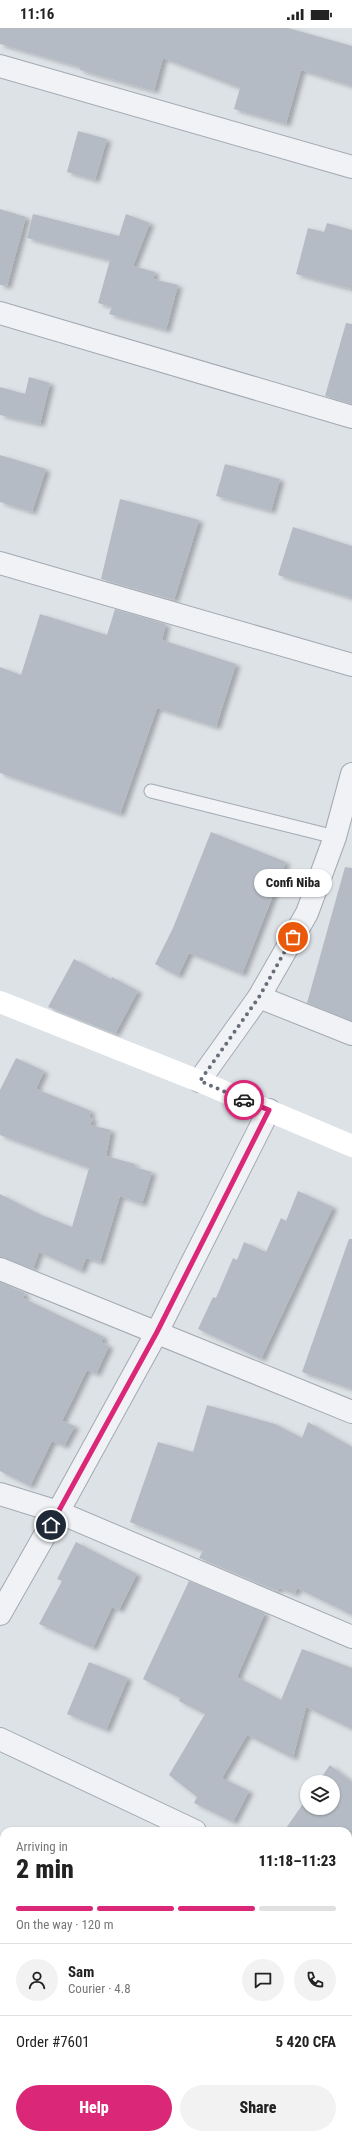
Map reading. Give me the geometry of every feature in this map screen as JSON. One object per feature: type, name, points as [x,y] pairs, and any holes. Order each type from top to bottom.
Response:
[{"type":"main road","points":[[0,1002],[200,1081],[352,1146]]},
{"type":"street","points":[[0,66],[352,168]]},
{"type":"street","points":[[0,313],[352,417]]},
{"type":"street","points":[[0,563],[352,666]]},
{"type":"street","points":[[200,1081],[259,997],[307,913],[335,837],[352,774]]},
{"type":"street","points":[[259,997],[352,1034]]},
{"type":"street","points":[[0,1614],[157,1332],[269,1110]]},
{"type":"street","points":[[0,1269],[352,1412]]},
{"type":"street","points":[[0,1494],[58,1512],[352,1637]]},
{"type":"street","points":[[0,1739],[187,1827]]},
{"type":"lane","points":[[151,791],[335,837]]},
{"type":"building","points":[[0,28],[288,28],[352,46],[352,86],[301,70],[286,124],[234,109],[240,88],[163,58],[154,91],[80,70],[80,67],[0,44]]},
{"type":"building","points":[[78,131],[107,139],[95,180],[67,172]]},
{"type":"building","points":[[0,209],[26,217],[7,286],[0,285]]},
{"type":"building","points":[[33,214],[119,236],[126,214],[150,223],[133,266],[155,272],[153,279],[178,285],[166,330],[109,314],[112,307],[98,303],[110,260],[27,238]]},
{"type":"building","points":[[327,223],[352,230],[352,289],[296,274],[308,228],[324,232]]},
{"type":"building","points":[[346,323],[352,324],[352,404],[325,396]]},
{"type":"building","points":[[29,377],[50,383],[40,424],[0,415],[0,387],[25,394]]},
{"type":"building","points":[[0,455],[46,469],[32,512],[0,502]]},
{"type":"building","points":[[225,464],[280,479],[271,511],[216,496]]},
{"type":"building","points":[[120,499],[199,520],[174,600],[101,579]]},
{"type":"building","points":[[293,527],[352,546],[352,598],[278,575]]},
{"type":"building","points":[[115,609],[166,624],[162,640],[236,664],[216,727],[157,708],[120,814],[0,773],[0,667],[21,675],[40,614],[107,635]]},
{"type":"building","points":[[211,832],[286,862],[242,974],[189,953],[178,976],[155,964],[173,928]]},
{"type":"building","points":[[345,867],[352,868],[352,1021],[307,1003]]},
{"type":"building","points":[[74,959],[111,979],[112,977],[138,991],[115,1034],[48,1007]]},
{"type":"building","points":[[16,1058],[44,1071],[36,1089],[91,1111],[89,1117],[93,1119],[90,1125],[111,1130],[106,1156],[135,1164],[134,1167],[152,1172],[142,1204],[120,1196],[100,1262],[86,1258],[81,1271],[39,1252],[33,1269],[0,1257],[0,1194],[39,1214],[72,1227],[89,1168],[0,1135],[0,1090]]},
{"type":"building","points":[[298,1191],[333,1207],[261,1359],[198,1329],[213,1297],[216,1298],[233,1258],[237,1260],[244,1242],[266,1252],[281,1218],[286,1221]]},
{"type":"building","points":[[349,1239],[352,1239],[352,1389],[302,1372]]},
{"type":"building","points":[[0,1282],[25,1293],[23,1298],[104,1337],[101,1342],[109,1346],[96,1374],[87,1370],[62,1421],[75,1426],[64,1446],[52,1441],[30,1486],[0,1471]]},
{"type":"building","points":[[207,1405],[275,1424],[302,1438],[308,1422],[352,1447],[352,1615],[297,1588],[295,1594],[279,1588],[277,1591],[199,1558],[203,1551],[130,1522],[158,1442],[193,1452]]},
{"type":"building","points":[[76,1542],[137,1574],[119,1610],[112,1607],[93,1648],[39,1624],[62,1581],[57,1579]]},
{"type":"building","points":[[189,1581],[265,1613],[237,1677],[281,1700],[302,1649],[352,1668],[352,1729],[306,1707],[293,1758],[247,1735],[222,1778],[249,1791],[233,1822],[194,1803],[197,1797],[169,1775],[205,1714],[179,1701],[180,1698],[143,1679]]},
{"type":"building","points":[[89,1662],[128,1678],[106,1730],[67,1714]]},
{"type":"building","points":[[330,1765],[352,1782],[352,1827],[287,1827],[300,1808],[300,1815],[340,1815],[340,1775],[323,1775]]},
{"type":"way so far","points":[[244,1100],[200,1081],[259,997],[293,937]]},
{"type":"place","name":"Confi Niba","points":[[293,937]]},
{"type":"route","points":[[51,1525],[157,1332],[269,1110],[244,1100]]}]
